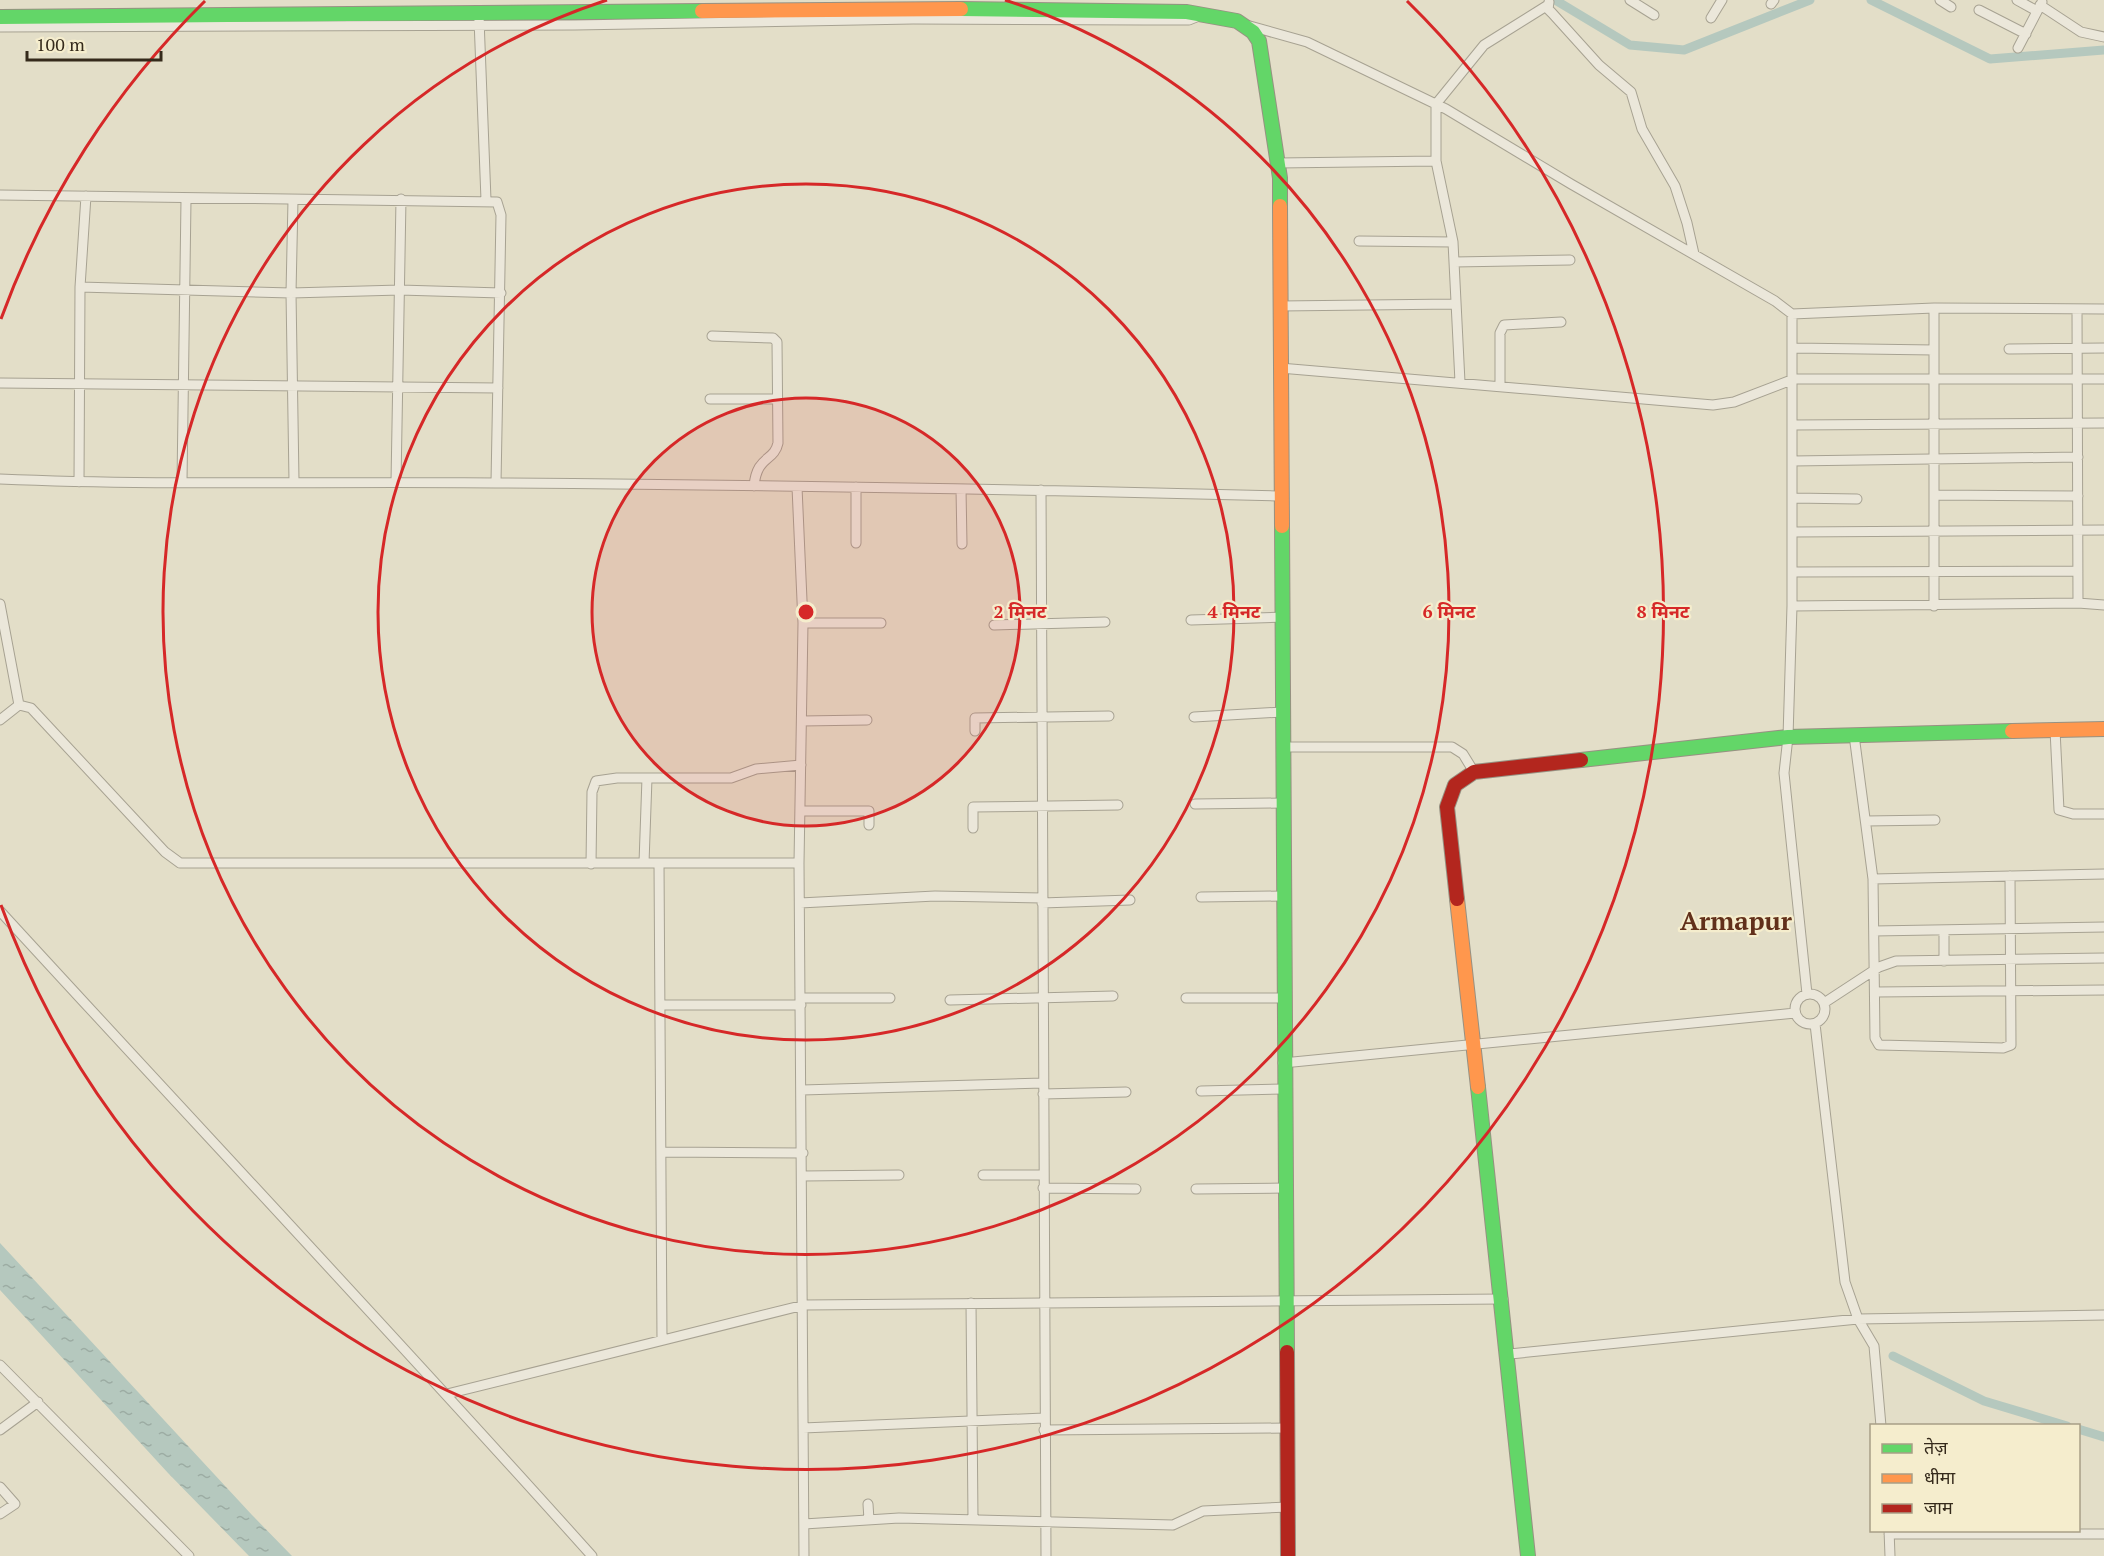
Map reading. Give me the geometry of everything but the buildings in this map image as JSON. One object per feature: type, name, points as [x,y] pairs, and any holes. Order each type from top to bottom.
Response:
[{"type":"street","points":[[636,13],[643,0]]},
{"type":"street","points":[[1630,0],[1654,15]]},
{"type":"street","points":[[1940,0],[1952,7]]},
{"type":"street","points":[[2017,0],[2040,6],[2081,32],[2104,37]]},
{"type":"street","points":[[1711,18],[1718,1]]},
{"type":"street","points":[[1460,382],[1453,242],[1436,160],[1436,104],[1484,45],[1549,2],[1595,60],[1631,92],[1642,129],[1675,186],[1688,223],[1694,254]]},
{"type":"street","points":[[0,27],[479,19],[636,13],[1154,6],[1199,16],[1229,18],[1307,42],[1436,104],[1775,301],[1792,314],[1934,308],[2104,309]]},
{"type":"street","points":[[2019,48],[2040,6]]},
{"type":"street","points":[[1979,10],[2026,34]]},
{"type":"street","points":[[0,17],[1188,20],[1199,16]]},
{"type":"street","points":[[479,19],[486,200]]},
{"type":"street","points":[[1250,26],[1259,41],[1278,163],[1284,617],[1282,896],[1288,1556]]},
{"type":"street","points":[[1278,163],[1436,160]]},
{"type":"street","points":[[0,195],[186,200],[401,199],[497,202],[500,207],[501,293],[496,483]]},
{"type":"street","points":[[79,482],[80,287],[86,196]]},
{"type":"street","points":[[396,482],[401,199]]},
{"type":"street","points":[[182,482],[186,200]]},
{"type":"street","points":[[293,200],[291,293],[294,481]]},
{"type":"street","points":[[1359,241],[1453,242]]},
{"type":"street","points":[[1454,262],[1570,260]]},
{"type":"street","points":[[80,287],[291,293],[400,290],[501,293]]},
{"type":"street","points":[[1280,306],[1455,304]]},
{"type":"street","points":[[1934,308],[1934,606]]},
{"type":"street","points":[[2077,309],[2078,603]]},
{"type":"street","points":[[1792,314],[1794,348],[1792,606],[1788,737],[1784,773],[1807,994]]},
{"type":"street","points":[[1500,386],[1500,333],[1504,325],[1561,322]]},
{"type":"street","points":[[712,336],[775,339],[777,448],[758,466],[754,486]]},
{"type":"street","points":[[1794,348],[1934,350]]},
{"type":"street","points":[[2009,348],[2104,348]]},
{"type":"street","points":[[1280,368],[1713,405],[1734,402],[1794,379],[2104,380]]},
{"type":"street","points":[[0,383],[498,388]]},
{"type":"street","points":[[711,399],[777,399]]},
{"type":"street","points":[[1793,425],[2104,423]]},
{"type":"street","points":[[1793,461],[2078,457]]},
{"type":"street","points":[[0,479],[79,482],[294,481],[856,487],[1282,496]]},
{"type":"street","points":[[797,487],[803,623],[799,863],[803,1153],[804,1556]]},
{"type":"street","points":[[856,487],[856,543]]},
{"type":"street","points":[[961,489],[962,544]]},
{"type":"street","points":[[1041,490],[1046,1556]]},
{"type":"street","points":[[1934,495],[2078,496]]},
{"type":"street","points":[[1793,498],[1857,499]]},
{"type":"street","points":[[1793,532],[2104,530]]},
{"type":"street","points":[[1792,572],[2078,571]]},
{"type":"street","points":[[1792,606],[2078,603],[2104,605]]},
{"type":"street","points":[[0,604],[19,705]]},
{"type":"street","points":[[1191,620],[1284,617]]},
{"type":"street","points":[[994,625],[1105,622]]},
{"type":"street","points":[[803,623],[881,623]]},
{"type":"street","points":[[0,720],[19,705]]},
{"type":"street","points":[[19,705],[31,708],[165,852],[180,863],[799,863]]},
{"type":"street","points":[[1194,717],[1282,712]]},
{"type":"street","points":[[975,731],[975,718],[1109,716]]},
{"type":"street","points":[[802,721],[867,720]]},
{"type":"street","points":[[1528,1556],[1510,1354],[1472,1045],[1447,807],[1451,790],[1460,778],[1474,772],[1788,737],[2104,729]]},
{"type":"street","points":[[2055,730],[2059,810],[2073,814],[2104,814]]},
{"type":"street","points":[[1854,735],[1873,879],[1876,969],[1875,1038],[1879,1045],[2003,1048],[2011,1045],[2010,876]]},
{"type":"street","points":[[1282,747],[1452,747],[1463,754],[1474,772]]},
{"type":"street","points":[[591,864],[593,786],[601,780],[731,778],[756,769],[801,765]]},
{"type":"street","points":[[644,863],[647,778]]},
{"type":"street","points":[[1194,804],[1282,803]]},
{"type":"street","points":[[973,828],[973,807],[1118,805]]},
{"type":"street","points":[[800,811],[869,811],[869,825]]},
{"type":"street","points":[[1866,821],[1935,820]]},
{"type":"street","points":[[659,863],[662,1340]]},
{"type":"street","points":[[1873,879],[2104,874]]},
{"type":"street","points":[[800,903],[935,896],[1042,900],[1130,900]]},
{"type":"street","points":[[1201,897],[1282,896]]},
{"type":"street","points":[[0,911],[326,1266],[447,1394],[592,1556]]},
{"type":"street","points":[[1874,931],[2104,927]]},
{"type":"street","points":[[1944,930],[1944,961]]},
{"type":"street","points":[[1824,1003],[1876,969],[1896,962],[2104,958]]},
{"type":"street","points":[[1876,992],[2104,990]]},
{"type":"street","points":[[1815,1024],[1800,1022],[1795,1013],[1798,999],[1807,994],[1817,996],[1824,1003],[1825,1013],[1815,1024],[1845,1282],[1858,1318],[1874,1346],[1881,1424]]},
{"type":"street","points":[[950,1000],[1113,996]]},
{"type":"street","points":[[660,1005],[890,998]]},
{"type":"street","points":[[1186,998],[1283,998]]},
{"type":"street","points":[[1283,1063],[1795,1013]]},
{"type":"street","points":[[802,1090],[1043,1083]]},
{"type":"street","points":[[1201,1091],[1284,1089]]},
{"type":"street","points":[[1043,1094],[1126,1092]]},
{"type":"street","points":[[661,1152],[803,1153]]},
{"type":"street","points":[[803,1176],[899,1175]]},
{"type":"street","points":[[983,1175],[1043,1175]]},
{"type":"street","points":[[1043,1188],[1136,1188]]},
{"type":"street","points":[[1196,1189],[1284,1188]]},
{"type":"street","points":[[447,1394],[804,1305],[1503,1299]]},
{"type":"street","points":[[971,1303],[973,1519]]},
{"type":"street","points":[[1510,1354],[1858,1318],[2104,1315]]},
{"type":"street","points":[[0,1365],[189,1556]]},
{"type":"street","points":[[0,1430],[38,1402]]},
{"type":"street","points":[[803,1428],[1044,1418]]},
{"type":"street","points":[[1044,1430],[1287,1428]]},
{"type":"street","points":[[0,1487],[15,1504],[0,1514]]},
{"type":"street","points":[[868,1504],[869,1520]]},
{"type":"street","points":[[804,1524],[869,1520],[973,1519],[1173,1525],[1203,1511],[1288,1507]]},
{"type":"street","points":[[1890,1556],[1889,1532],[2104,1534]]},
{"type":"water","points":[[0,1243],[292,1556],[249,1556],[168,1473],[0,1290]]},
{"type":"waterway","points":[[1555,0],[1630,45],[1684,50],[1810,0]]},
{"type":"waterway","points":[[1871,0],[1990,59],[2104,50]]},
{"type":"waterway","points":[[1893,1356],[1984,1401],[2060,1424]]},
{"type":"waterway","points":[[2080,1430],[2104,1437]]},
{"type":"traffic: fast","points":[[961,9],[1187,12],[1237,21],[1253,32],[1259,41],[1280,178],[1280,206]]},
{"type":"traffic: fast","points":[[0,17],[702,11]]},
{"type":"traffic: fast","points":[[1282,526],[1287,1352]]},
{"type":"traffic: fast","points":[[1581,760],[1788,737],[2012,731]]},
{"type":"traffic: fast","points":[[1478,1087],[1528,1556]]},
{"type":"traffic: slow","points":[[702,11],[961,9]]},
{"type":"traffic: slow","points":[[1280,206],[1282,526]]},
{"type":"traffic: slow","points":[[2012,731],[2104,729]]},
{"type":"traffic: slow","points":[[1457,899],[1478,1087]]},
{"type":"traffic: jam","points":[[1457,899],[1447,807],[1455,785],[1474,772],[1581,760]]},
{"type":"traffic: jam","points":[[1287,1352],[1288,1556]]},
{"type":"district","name":"Armapur","points":[[1736,920]]}]
